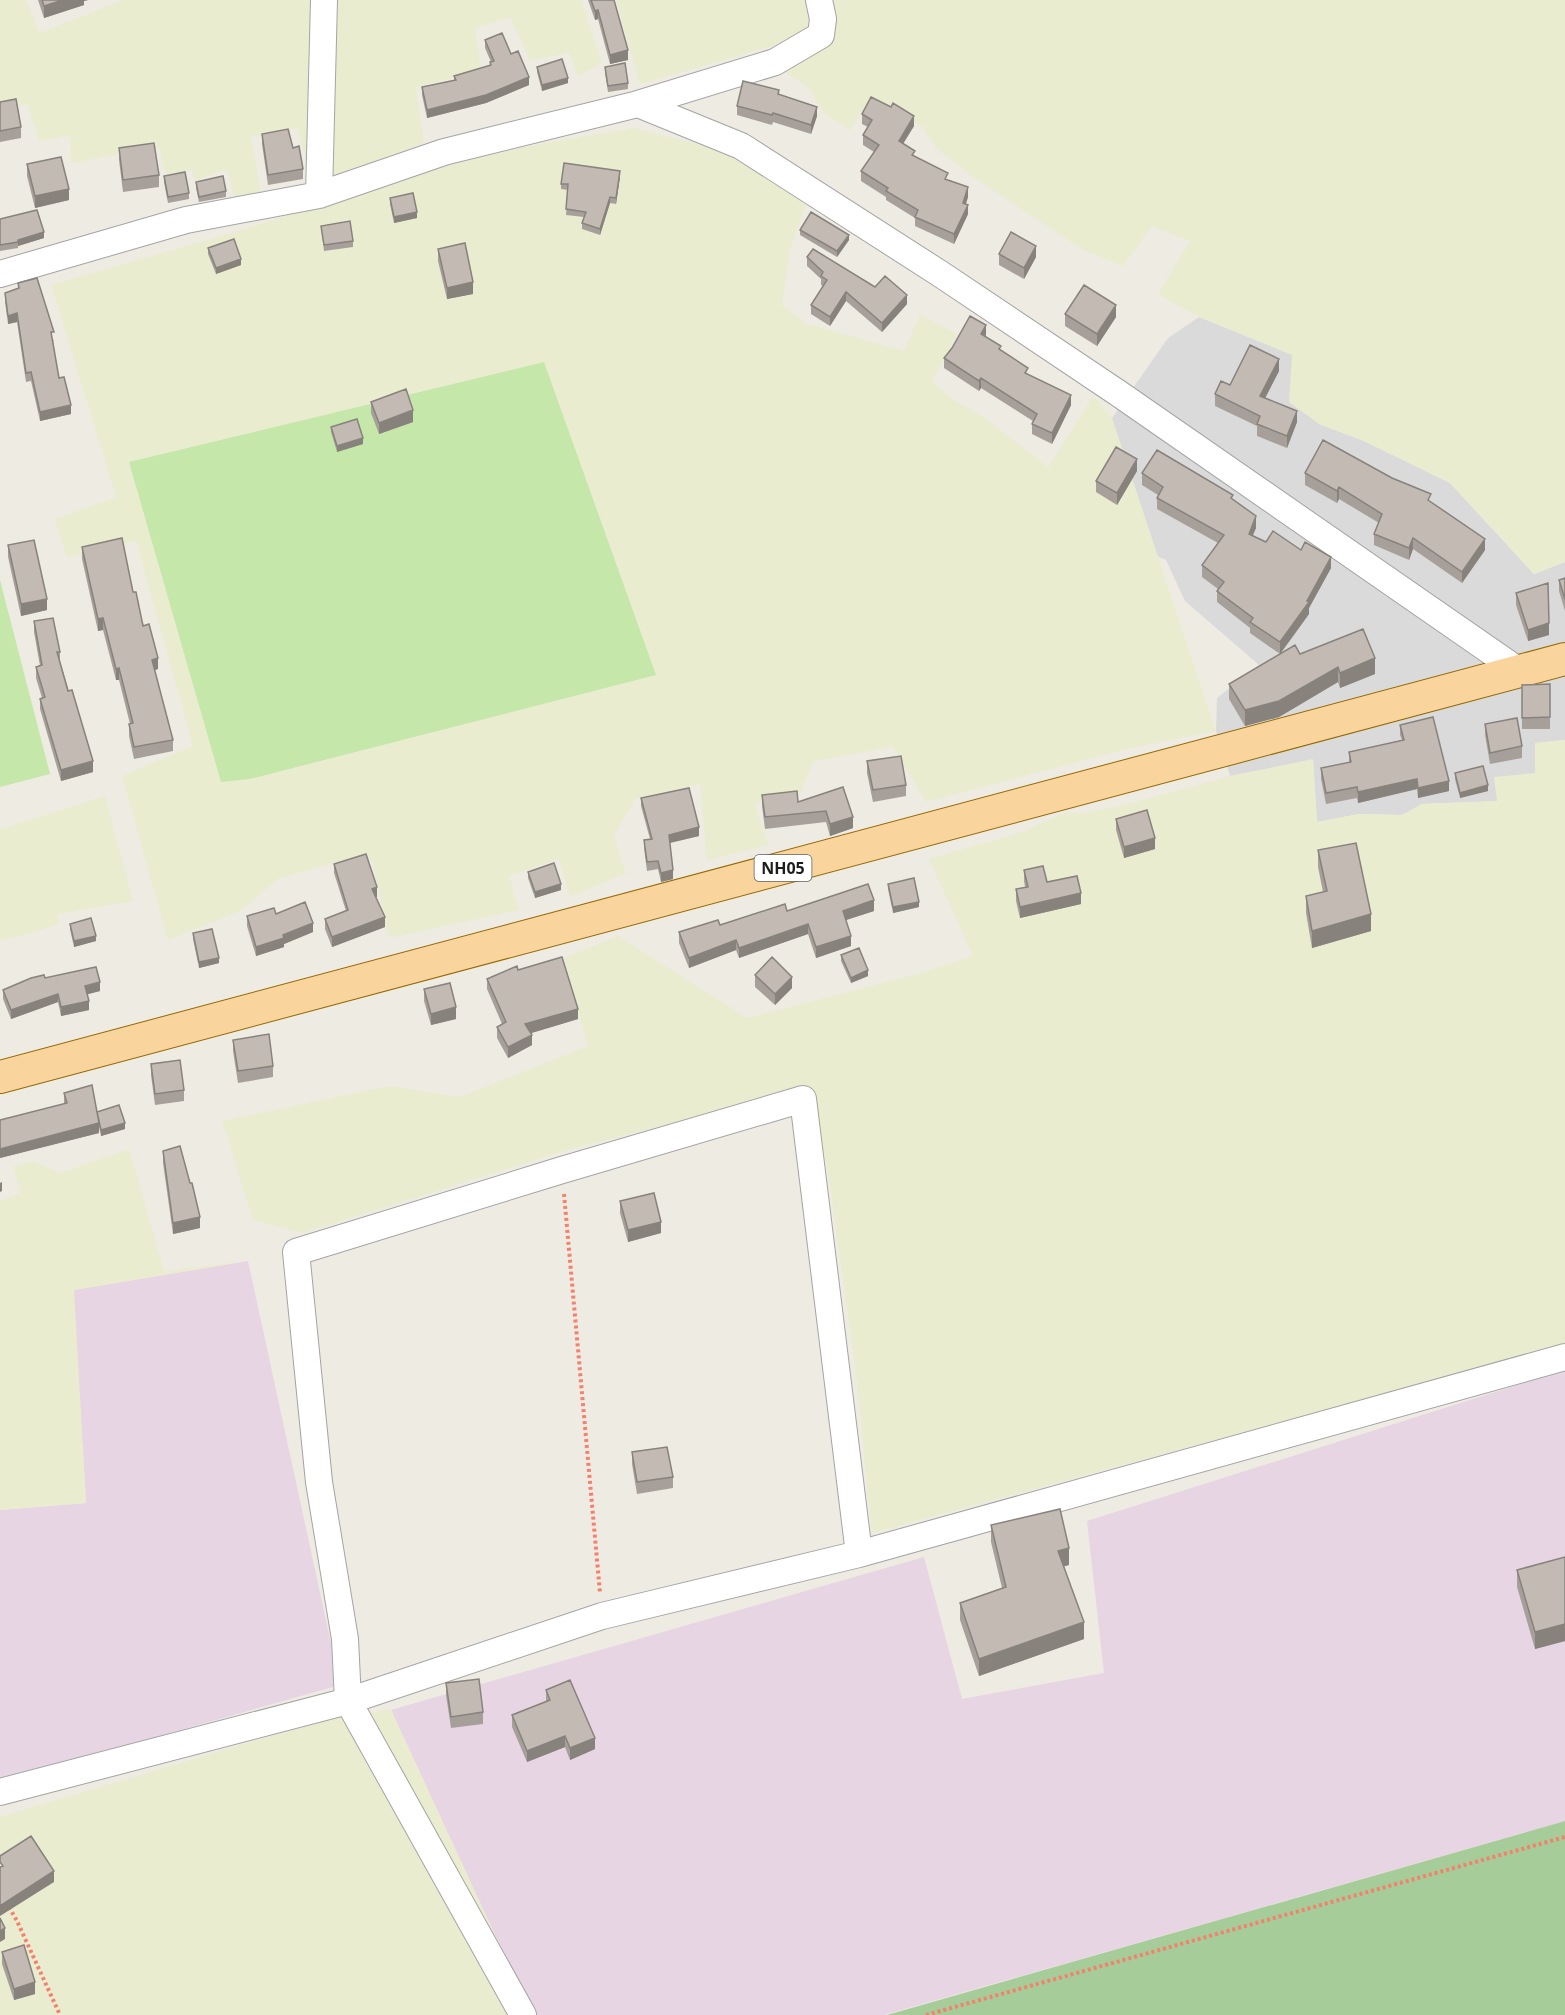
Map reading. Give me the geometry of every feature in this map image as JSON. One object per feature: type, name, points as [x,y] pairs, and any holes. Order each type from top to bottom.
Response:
[{"type":"main road","name":"NH05","points":[[0,1077],[1565,659]]},
{"type":"street","points":[[318,195],[324,0]]},
{"type":"street","points":[[0,274],[186,220],[318,195],[444,152],[638,104],[775,62],[821,35],[823,19],[819,0]]},
{"type":"street","points":[[638,104],[741,146],[939,273],[1109,387],[1519,671]]},
{"type":"street","points":[[524,2015],[348,1701],[345,1639],[319,1482],[296,1252],[803,1099],[859,1554]]},
{"type":"street","points":[[0,1792],[348,1701],[602,1616],[859,1554],[1565,1357]]},
{"type":"path","points":[[562,1170],[602,1616]]},
{"type":"path","points":[[926,2015],[1565,1838]]},
{"type":"path","points":[[6,1903],[18,1921],[60,2015]]},
{"type":"shaded area","points":[[1199,317],[1293,355],[1319,424],[1364,441],[1450,483],[1534,574],[1565,562],[1565,740],[1535,743],[1535,773],[1497,801],[1422,804],[1402,815],[1359,814],[1317,822],[1313,760],[1230,776],[1216,731],[1217,698],[1259,665],[1185,601],[1166,560],[1126,542],[1074,491],[1112,418],[1168,338]]},
{"type":"shaded area","points":[[248,1261],[340,1685],[0,1781],[0,1510],[86,1503],[73,1290]]},
{"type":"shaded area","points":[[1565,1370],[1565,1821],[884,2015],[532,2015],[391,1710],[924,1557],[962,1699],[1104,1673],[1087,1521]]},
{"type":"green space","points":[[0,0],[26,0],[40,33],[123,0],[581,0],[602,63],[578,76],[569,53],[530,60],[510,17],[475,28],[481,71],[416,87],[424,143],[330,178],[312,180],[297,128],[251,137],[261,194],[235,200],[227,169],[195,181],[192,170],[166,174],[159,147],[71,163],[70,135],[39,141],[27,104],[0,108]]},
{"type":"green space","points":[[616,0],[810,0],[816,23],[807,36],[640,84]]},
{"type":"green space","points":[[826,0],[1565,0],[1565,562],[1534,574],[1450,483],[1364,441],[1319,424],[1289,402],[1292,355],[1199,317],[1158,294],[1190,241],[1152,226],[1123,266],[1085,251],[973,177],[936,148],[922,127],[894,106],[868,102],[850,130],[823,113],[808,87],[778,68],[831,34]]},
{"type":"green space","points":[[634,128],[717,149],[808,199],[790,249],[782,305],[807,324],[904,351],[920,315],[957,334],[932,382],[954,400],[987,419],[1048,467],[1093,396],[1112,418],[1216,731],[1127,749],[926,802],[893,747],[814,761],[799,796],[755,804],[769,845],[707,860],[700,784],[635,799],[614,836],[626,873],[570,897],[559,859],[509,876],[519,910],[389,938],[372,860],[343,860],[278,879],[240,911],[168,940],[122,776],[193,746],[136,541],[67,558],[55,519],[116,497],[51,285],[238,231],[467,160],[550,142]],"holes":[[[544,362],[656,675],[250,779],[221,782],[129,462]]]},
{"type":"green space","points":[[544,362],[656,675],[250,779],[221,782],[129,462]]},
{"type":"green space","points":[[0,580],[50,774],[0,787]]},
{"type":"green space","points":[[1565,740],[1565,1346],[1455,1378],[1218,1439],[872,1533],[856,1374],[828,1170],[808,1088],[564,1151],[302,1233],[253,1220],[222,1121],[389,1086],[460,1097],[588,1046],[564,958],[618,936],[747,1018],[918,974],[973,956],[929,859],[1019,833],[1064,813],[1085,813],[1132,803],[1230,776],[1313,759],[1317,822],[1359,814],[1402,815],[1422,804],[1497,801],[1494,777],[1535,773],[1535,743]]},
{"type":"green space","points":[[105,796],[133,901],[58,914],[58,925],[0,941],[0,828]]},
{"type":"green space","points":[[129,1149],[164,1271],[248,1261],[74,1290],[86,1503],[0,1510],[0,1201],[21,1193],[13,1167],[32,1161],[60,1173]]},
{"type":"green space","points":[[391,1710],[532,2015],[0,2015],[0,1817],[338,1716]]},
{"type":"green space","points":[[1565,1821],[1565,2015],[887,2015]]},
{"type":"building","points":[[42,0],[63,0],[44,6]]},
{"type":"building","points":[[591,0],[614,0],[628,50],[610,55],[598,10],[595,11]]},
{"type":"building","points":[[502,33],[511,54],[518,51],[529,77],[486,95],[427,110],[422,87],[456,80],[454,76],[491,65],[490,62],[494,61],[485,40]]},
{"type":"building","points":[[562,59],[568,78],[542,85],[537,67]]},
{"type":"building","points":[[625,63],[628,83],[608,86],[605,67]]},
{"type":"building","points":[[743,81],[779,90],[778,94],[817,107],[811,125],[773,113],[772,115],[737,106]]},
{"type":"building","points":[[871,97],[891,107],[893,103],[914,116],[899,141],[915,151],[912,155],[948,173],[945,179],[968,187],[963,203],[968,205],[954,234],[915,217],[918,210],[886,191],[888,188],[861,171],[879,145],[863,135],[872,120],[862,114]]},
{"type":"building","points":[[16,99],[21,127],[0,131],[0,102]]},
{"type":"building","points":[[288,129],[293,148],[299,146],[303,169],[268,175],[262,134]]},
{"type":"building","points":[[154,143],[159,175],[123,180],[119,148]]},
{"type":"building","points":[[61,157],[69,189],[35,196],[27,164]]},
{"type":"building","points":[[564,163],[620,171],[616,198],[610,197],[600,229],[582,223],[586,212],[566,209],[568,184],[561,184]]},
{"type":"building","points":[[185,172],[189,193],[168,197],[164,176]]},
{"type":"building","points":[[223,176],[226,191],[199,197],[196,182]]},
{"type":"building","points":[[413,193],[417,212],[394,217],[390,198]]},
{"type":"building","points":[[37,210],[44,232],[18,240],[18,242],[0,245],[0,219]]},
{"type":"building","points":[[811,212],[849,235],[837,251],[800,230]]},
{"type":"building","points":[[350,221],[353,241],[324,245],[321,226]]},
{"type":"building","points":[[1011,232],[1036,246],[1024,268],[999,254]]},
{"type":"building","points":[[234,239],[241,259],[216,268],[208,248]]},
{"type":"building","points":[[465,243],[473,282],[447,288],[438,249]]},
{"type":"building","points":[[813,249],[875,287],[885,276],[907,295],[882,323],[846,292],[830,317],[811,305],[827,280],[821,276],[823,272],[807,257]]},
{"type":"building","points":[[37,278],[54,332],[51,332],[59,378],[64,377],[71,405],[40,412],[31,372],[26,373],[17,313],[8,316],[5,293],[19,288],[18,283]]},
{"type":"building","points":[[1084,285],[1116,305],[1097,334],[1065,314]]},
{"type":"building","points":[[970,316],[986,325],[981,334],[1001,346],[999,349],[1028,368],[1025,373],[1071,395],[1052,433],[1032,424],[1037,414],[981,378],[979,381],[944,358]]},
{"type":"building","points":[[1250,345],[1279,359],[1260,396],[1297,411],[1287,436],[1257,424],[1260,416],[1215,394],[1221,381],[1230,385]]},
{"type":"building","points":[[406,389],[413,410],[379,423],[371,402]]},
{"type":"building","points":[[357,419],[363,438],[337,446],[331,427]]},
{"type":"building","points":[[1323,440],[1392,478],[1431,494],[1428,500],[1485,539],[1462,572],[1413,538],[1409,548],[1374,534],[1382,514],[1339,487],[1337,491],[1305,473]]},
{"type":"building","points":[[1116,447],[1137,459],[1117,493],[1096,481]]},
{"type":"building","points":[[1157,450],[1233,495],[1231,498],[1256,516],[1249,534],[1266,542],[1273,531],[1301,550],[1305,542],[1331,557],[1307,601],[1309,602],[1280,642],[1250,622],[1253,618],[1217,591],[1224,582],[1202,565],[1224,535],[1157,498],[1163,487],[1142,473]]},
{"type":"building","points":[[122,538],[133,592],[136,592],[143,626],[149,624],[158,658],[152,660],[173,740],[134,747],[129,724],[133,723],[119,668],[116,669],[103,618],[98,619],[82,547]]},
{"type":"building","points":[[34,540],[47,599],[21,604],[8,545]]},
{"type":"building","points":[[1565,578],[1565,599],[1559,580]]},
{"type":"building","points":[[1548,583],[1549,623],[1528,630],[1516,593]]},
{"type":"building","points":[[53,618],[60,652],[57,652],[68,691],[72,690],[93,761],[61,770],[40,699],[45,697],[36,667],[42,665],[34,621]]},
{"type":"building","points":[[1363,629],[1375,658],[1340,673],[1338,667],[1279,701],[1245,710],[1229,684],[1295,645],[1300,654]]},
{"type":"building","points":[[1550,684],[1550,717],[1522,718],[1522,685]]},
{"type":"building","points":[[1433,717],[1449,781],[1418,788],[1417,779],[1358,792],[1357,787],[1326,793],[1321,768],[1351,762],[1349,752],[1404,740],[1400,725]]},
{"type":"building","points":[[1517,718],[1522,746],[1490,753],[1485,724]]},
{"type":"building","points":[[901,756],[906,785],[873,790],[867,761]]},
{"type":"building","points":[[1483,766],[1488,785],[1460,793],[1455,773]]},
{"type":"building","points":[[843,787],[853,817],[830,824],[826,811],[765,817],[762,795],[797,791],[798,802]]},
{"type":"building","points":[[689,788],[699,827],[669,835],[673,870],[661,873],[658,861],[647,862],[644,840],[652,839],[641,798]]},
{"type":"building","points":[[1147,810],[1155,838],[1124,847],[1116,819]]},
{"type":"building","points":[[1356,843],[1371,914],[1312,931],[1306,896],[1327,891],[1318,850]]},
{"type":"building","points":[[366,854],[377,887],[372,889],[385,917],[332,937],[325,919],[348,910],[334,864]]},
{"type":"building","points":[[554,863],[561,884],[535,892],[528,872]]},
{"type":"building","points":[[1043,866],[1047,882],[1077,876],[1081,893],[1020,907],[1016,889],[1028,887],[1024,870]]},
{"type":"building","points":[[914,878],[919,902],[893,907],[888,884]]},
{"type":"building","points":[[868,884],[874,900],[843,911],[851,936],[816,947],[808,924],[739,948],[736,940],[689,958],[679,932],[718,920],[720,925],[785,904],[787,911]]},
{"type":"building","points":[[305,902],[313,923],[283,935],[284,938],[256,947],[247,916],[274,908],[276,914]]},
{"type":"building","points":[[91,918],[96,936],[74,941],[70,924]]},
{"type":"building","points":[[212,929],[219,958],[199,962],[193,933]]},
{"type":"building","points":[[859,948],[868,970],[851,978],[841,955]]},
{"type":"building","points":[[562,957],[578,1009],[525,1024],[532,1035],[508,1047],[497,1027],[506,1022],[487,979],[517,966],[518,970]]},
{"type":"building","points":[[772,957],[792,977],[775,994],[755,975]]},
{"type":"building","points":[[96,967],[100,982],[85,986],[89,1001],[61,1007],[58,994],[11,1010],[3,990],[31,978],[44,975],[45,978]]},
{"type":"building","points":[[450,983],[456,1007],[431,1014],[424,989]]},
{"type":"building","points":[[269,1034],[273,1066],[238,1071],[233,1040]]},
{"type":"building","points":[[180,1060],[184,1090],[155,1094],[151,1064]]},
{"type":"building","points":[[92,1085],[99,1123],[0,1149],[0,1120],[67,1103],[64,1093]]},
{"type":"building","points":[[119,1105],[125,1123],[101,1130],[97,1112]]},
{"type":"building","points":[[180,1146],[200,1217],[173,1223],[163,1151]]},
{"type":"building","points":[[654,1193],[661,1222],[628,1230],[620,1201]]},
{"type":"building","points":[[667,1447],[673,1477],[637,1482],[632,1452]]},
{"type":"building","points":[[1060,1509],[1069,1548],[1058,1551],[1084,1622],[979,1659],[960,1603],[1006,1587],[991,1525]]},
{"type":"building","points":[[1565,1557],[1565,1624],[1535,1632],[1517,1570]]},
{"type":"building","points":[[479,1679],[483,1712],[451,1717],[446,1683]]},
{"type":"building","points":[[570,1680],[595,1738],[570,1748],[565,1736],[527,1751],[512,1715],[550,1700],[546,1690]]},
{"type":"building","points":[[31,1836],[54,1871],[0,1906],[0,1867],[3,1866],[0,1856]]},
{"type":"building","points":[[0,1918],[5,1928],[0,1931]]},
{"type":"building","points":[[24,1945],[35,1982],[14,1989],[2,1952]]}]
